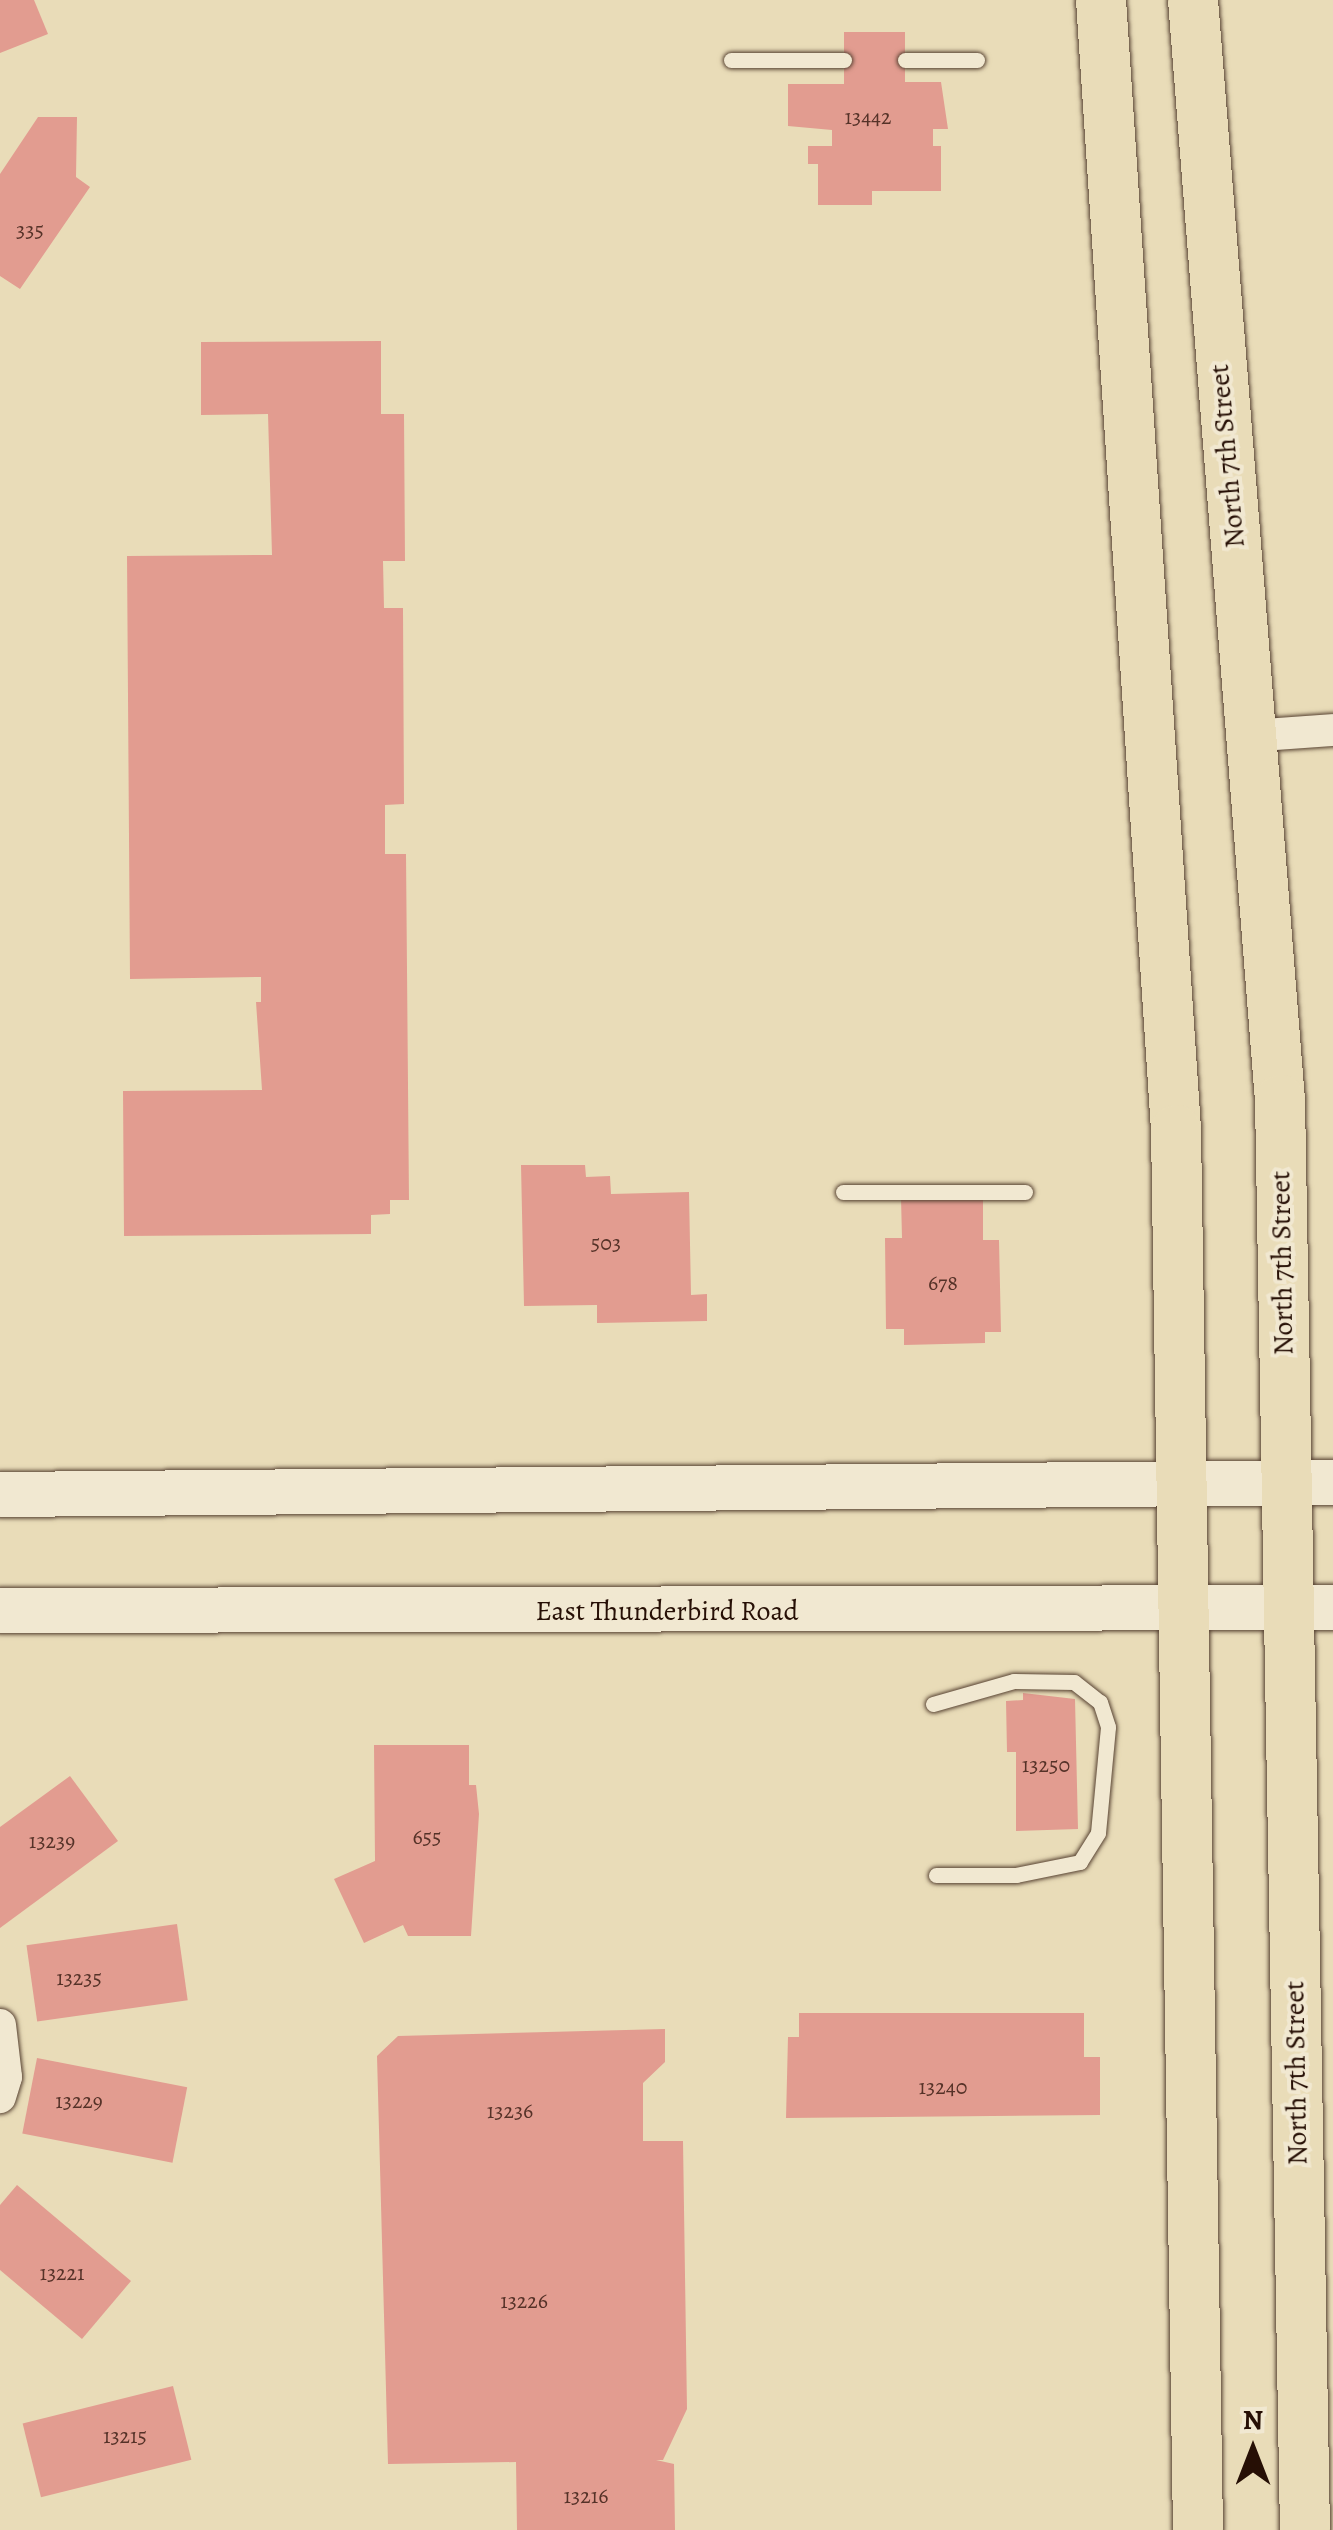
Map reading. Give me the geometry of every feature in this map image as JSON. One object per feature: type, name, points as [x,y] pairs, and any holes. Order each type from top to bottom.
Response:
[{"type":"main road","points":[[1101,0],[1176,1130],[1198,2530]]},
{"type":"main road","name":"North 7th Street","points":[[1193,0],[1309,1482],[1304,2530]]},
{"type":"main road","points":[[0,1494],[1309,1482]]},
{"type":"main road","name":"East Thunderbird Road","points":[[0,1610],[729,1612],[1311,1607]]},
{"type":"street","points":[[1249,736],[1333,730]]},
{"type":"street","points":[[0,2026],[6,2076],[0,2097]]},
{"type":"lane","points":[[731,60],[844,60]]},
{"type":"lane","points":[[906,60],[977,60]]},
{"type":"lane","points":[[843,1192],[1025,1192]]},
{"type":"lane","points":[[933,1704],[1014,1681],[1074,1682],[1100,1702],[1108,1727],[1098,1833],[1080,1862],[1016,1875],[936,1875]]},
{"type":"building","points":[[0,0],[34,0],[48,34],[0,53]]},
{"type":"building","points":[[844,32],[905,32],[905,82],[941,82],[948,129],[933,129],[933,146],[941,146],[941,191],[872,191],[872,205],[818,205],[818,164],[808,164],[808,146],[832,146],[832,130],[788,126],[788,84],[844,84]]},
{"type":"building","points":[[38,117],[77,117],[76,177],[90,187],[20,289],[0,276],[0,174]]},
{"type":"building","points":[[381,341],[381,414],[404,414],[405,561],[383,561],[384,608],[403,608],[404,804],[385,805],[385,854],[406,854],[409,1200],[390,1200],[390,1214],[371,1215],[371,1234],[124,1236],[123,1091],[262,1090],[256,1002],[261,1002],[261,977],[130,979],[127,556],[272,555],[268,414],[201,415],[201,342]]},
{"type":"building","points":[[521,1165],[585,1165],[586,1177],[610,1176],[611,1194],[689,1192],[691,1295],[707,1294],[707,1321],[597,1323],[597,1305],[524,1306]]},
{"type":"building","points":[[983,1197],[983,1240],[999,1240],[1001,1332],[985,1332],[985,1343],[904,1345],[904,1329],[886,1329],[885,1238],[902,1238],[901,1198]]},
{"type":"building","points":[[1023,1693],[1075,1699],[1078,1829],[1016,1831],[1016,1752],[1007,1752],[1006,1701],[1023,1700]]},
{"type":"building","points":[[374,1745],[469,1745],[469,1785],[476,1785],[479,1814],[471,1936],[408,1936],[403,1925],[364,1943],[334,1879],[375,1861]]},
{"type":"building","points":[[70,1776],[118,1841],[0,1928],[0,1827]]},
{"type":"building","points":[[177,1924],[188,2000],[37,2021],[26,1945]]},
{"type":"building","points":[[799,2013],[1084,2013],[1084,2057],[1100,2057],[1100,2115],[786,2118],[788,2037],[799,2037]]},
{"type":"building","points":[[665,2029],[665,2062],[643,2083],[643,2141],[683,2141],[687,2409],[663,2460],[656,2460],[674,2464],[675,2530],[517,2530],[516,2462],[388,2464],[377,2056],[398,2036]]},
{"type":"building","points":[[37,2058],[187,2087],[172,2163],[22,2134]]},
{"type":"building","points":[[17,2185],[131,2281],[82,2339],[0,2270],[0,2205]]},
{"type":"building","points":[[173,2386],[191,2460],[41,2497],[23,2423]]}]
